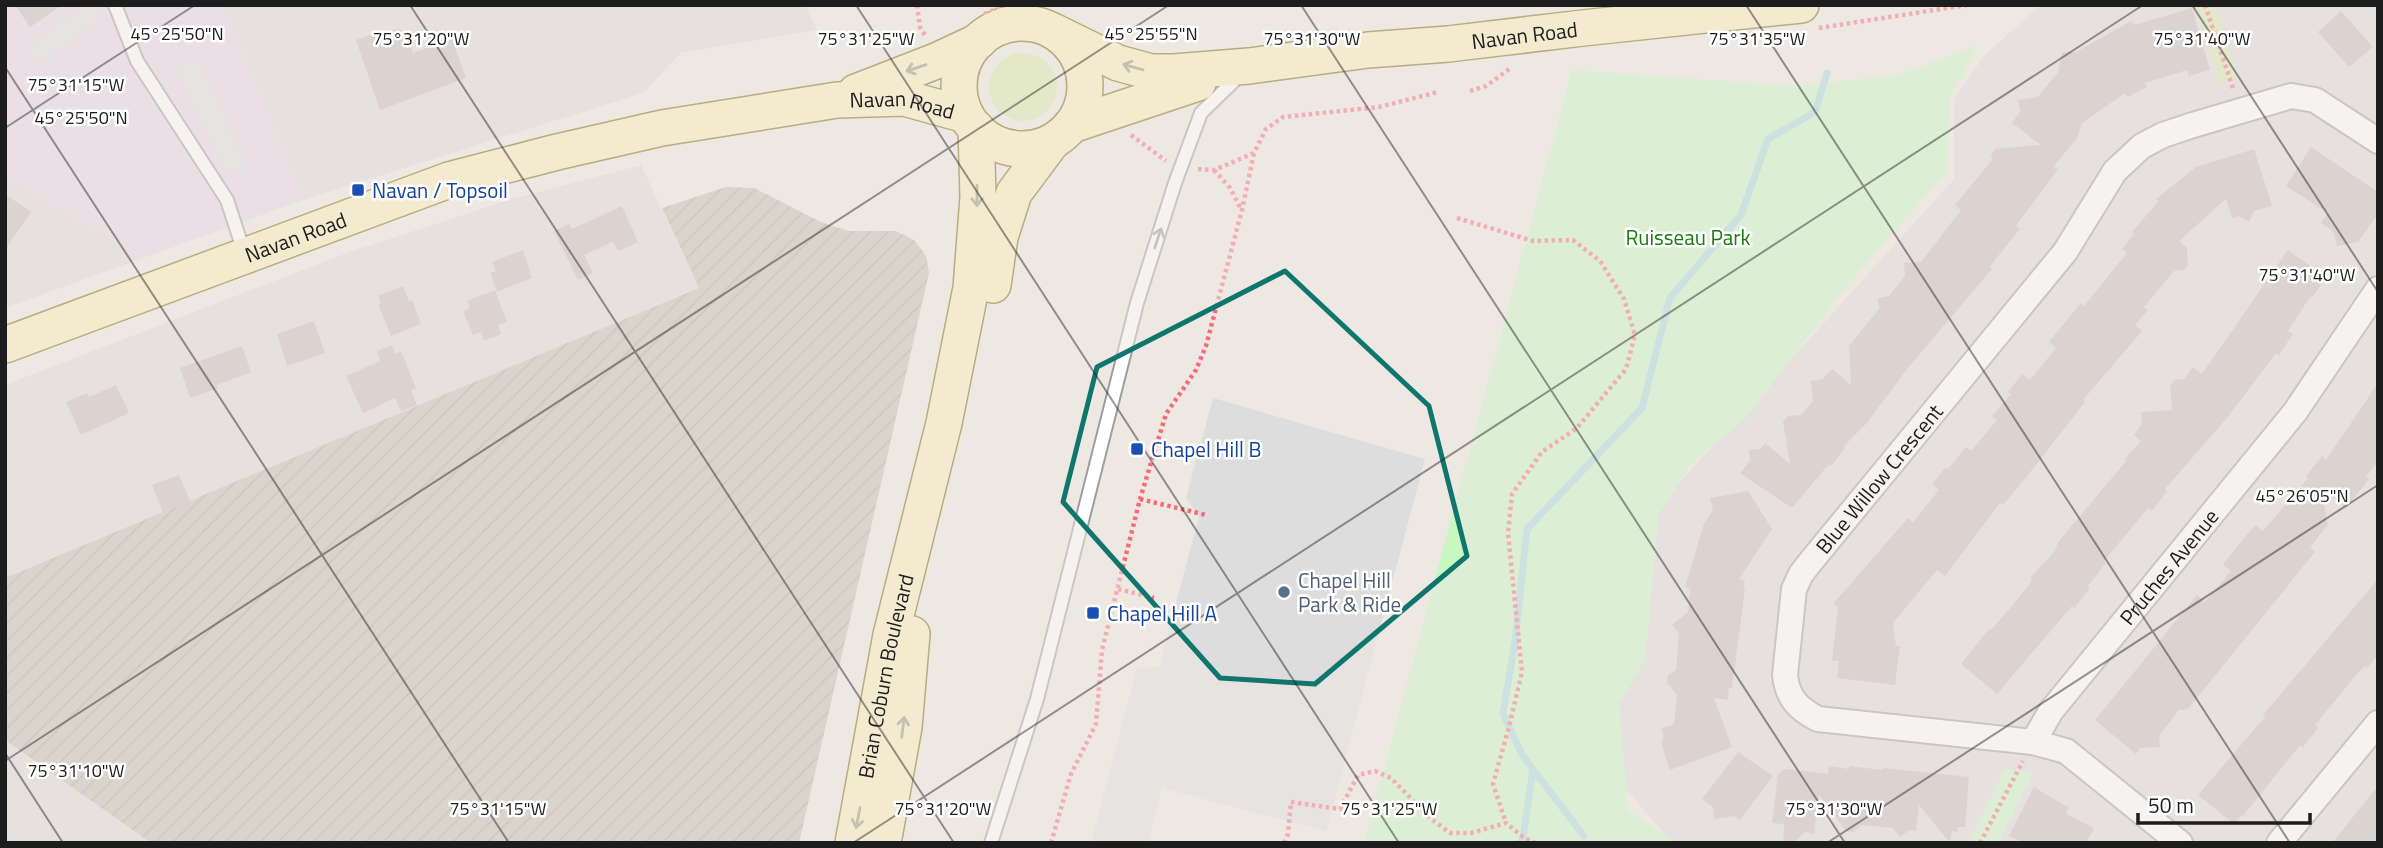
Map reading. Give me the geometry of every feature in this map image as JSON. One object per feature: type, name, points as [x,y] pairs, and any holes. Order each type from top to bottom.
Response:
[{"type":"main road","name":"Navan Road","points":[[1055,32],[1094,53],[1151,72],[1249,66],[1368,50],[1448,44],[1801,5]]},
{"type":"main road","points":[[1023,23],[1055,32],[1069,44],[1079,58],[1085,93],[1081,110],[1062,133],[1034,148],[1013,149],[994,143],[971,122],[961,100],[959,84],[965,61],[979,41],[992,31],[1007,25],[1023,23]]},
{"type":"main road","name":"Navan Road","points":[[837,100],[979,41]]},
{"type":"main road","name":"Navan Road","points":[[1062,133],[1249,66]]},
{"type":"main road","name":"Navan Road","points":[[5,345],[449,180],[557,152],[675,126],[837,100],[904,98],[971,122]]},
{"type":"main road","name":"Brian Coburn Boulevard","points":[[853,843],[891,635],[924,512],[971,288],[978,197],[971,122]]},
{"type":"main road","name":"Brian Coburn Boulevard","points":[[944,423],[971,369],[984,328],[993,296],[1000,237],[1014,193],[1062,133]]},
{"type":"main road","name":"Brian Coburn Boulevard","points":[[883,843],[904,727],[924,512]]},
{"type":"street","name":"Blue Willow Crescent","points":[[2180,843],[2066,751],[2033,742],[1818,719],[1804,712],[1786,688],[1794,589],[1812,560],[2065,252],[2115,171],[2142,146],[2163,135],[2291,96],[2315,100],[2378,141]]},
{"type":"street","name":"Pruches Avenue","points":[[2033,742],[2051,711],[2295,412],[2378,289]]},
{"type":"street","points":[[2278,843],[2378,723]]},
{"type":"lane","points":[[116,5],[138,61],[227,200],[246,255]]},
{"type":"lane","points":[[991,843],[1037,699],[1137,303],[1181,166],[1201,113],[1249,66]]},
{"type":"path","points":[[917,5],[920,27],[927,40]]},
{"type":"path","points":[[2205,5],[2241,111]]},
{"type":"path","points":[[1051,843],[1071,774],[1096,724],[1102,650],[1140,499],[1166,414],[1196,370],[1206,346],[1242,210],[1254,153],[1266,130],[1283,117],[1379,107],[1408,102],[1438,92]]},
{"type":"path","points":[[1127,129],[1133,139],[1157,156],[1181,166],[1214,170],[1254,153]]},
{"type":"path","points":[[1214,170],[1230,188],[1242,210]]},
{"type":"path","points":[[1457,218],[1534,241],[1573,240],[1600,261],[1624,299],[1635,335],[1626,369],[1577,428],[1542,452],[1512,494],[1508,533],[1522,672],[1493,785],[1506,823],[1523,838],[1535,843]]},
{"type":"path","points":[[1140,499],[1206,515]]},
{"type":"path","points":[[1118,589],[1154,598]]},
{"type":"path","points":[[1980,843],[2033,742]]},
{"type":"path","points":[[1284,843],[1288,834],[1292,802],[1340,808],[1358,775],[1375,771],[1391,778],[1430,818],[1450,833],[1471,833],[1506,823]]},
{"type":"highlighted area","points":[[1285,271],[1429,406],[1467,556],[1315,684],[1220,678],[1063,502],[1097,367]]},
{"type":"shaded area","points":[[5,5],[222,5],[303,200],[143,258],[5,175]]},
{"type":"shaded area","points":[[85,5],[103,5],[101,21],[36,66],[24,48]]},
{"type":"shaded area","points":[[222,5],[805,5],[817,30],[681,53],[643,93],[303,200]]},
{"type":"shaded area","points":[[2040,5],[2378,5],[2378,843],[1672,843],[1585,740],[1599,586],[1681,481],[1954,179],[1954,99],[1984,56]]},
{"type":"shaded area","points":[[196,57],[249,165],[226,176],[174,68]]},
{"type":"shaded area","points":[[641,165],[699,288],[5,578],[5,385],[347,253],[508,200]]},
{"type":"shaded area","points":[[5,175],[143,258],[5,308]]},
{"type":"shaded area","points":[[726,187],[754,188],[821,222],[849,231],[896,231],[914,240],[926,256],[929,273],[799,843],[151,843],[5,740],[5,578],[699,288],[662,208]]},
{"type":"shaded area","name":"Chapel Hill Park & Ride","points":[[1213,398],[1425,459],[1326,831],[1162,788],[1148,843],[1091,843],[1137,668],[1159,667],[1199,517],[1186,498]]},
{"type":"shaded area","points":[[5,740],[151,843],[5,843]]},
{"type":"green space","points":[[2195,5],[2216,5],[2238,77],[2219,83]]},
{"type":"green space","name":"Ruisseau Park","points":[[1978,45],[1950,98],[1947,172],[1851,281],[1744,420],[1691,464],[1659,514],[1645,659],[1619,704],[1628,810],[1677,843],[1364,843],[1572,70],[1793,86],[1898,75]]},
{"type":"green space","points":[[1016,53],[1030,53],[1042,58],[1052,68],[1057,87],[1052,106],[1042,116],[1030,121],[1016,121],[1004,116],[994,106],[989,94],[989,80],[994,68],[1004,58]]},
{"type":"green space","points":[[2005,769],[2034,772],[1999,843],[1968,843]]},
{"type":"building","points":[[15,5],[62,5],[30,27]]},
{"type":"building","points":[[2192,8],[2210,70],[2189,76],[2187,70],[2145,83],[2147,87],[2127,97],[2125,93],[2081,124],[2078,137],[2054,166],[2058,169],[2016,226],[2020,229],[1990,266],[1992,269],[1907,369],[1867,423],[1792,508],[1740,473],[1750,461],[1749,450],[1760,449],[1765,443],[1790,464],[1783,422],[1788,416],[1801,415],[1813,401],[1811,381],[1823,379],[1832,369],[1851,385],[1849,346],[1879,309],[1878,298],[1889,296],[1905,276],[1904,263],[1921,262],[1961,210],[1955,205],[1992,160],[1991,155],[1995,149],[2041,145],[2012,123],[2020,112],[2018,100],[2038,97],[2058,72],[2062,52],[2076,52],[2131,21],[2134,25]]},
{"type":"building","points":[[2341,11],[2373,47],[2349,67],[2318,32]]},
{"type":"building","points":[[399,29],[405,32],[413,53],[452,39],[466,78],[380,110],[356,40]]},
{"type":"building","points":[[2311,147],[2378,192],[2378,214],[2358,242],[2337,246],[2333,231],[2321,223],[2328,213],[2286,186]]},
{"type":"building","points":[[2254,149],[2272,206],[2254,211],[2249,222],[2239,216],[2232,218],[2226,199],[2179,241],[2187,248],[2188,265],[2184,270],[2174,271],[2144,307],[2148,310],[2135,325],[2142,331],[2083,400],[2085,402],[2028,475],[2003,505],[2000,503],[1945,576],[1937,570],[1893,623],[1896,646],[1900,646],[1895,685],[1837,678],[1839,661],[1832,661],[1838,607],[1833,604],[1908,518],[1913,522],[1939,490],[1932,484],[1946,467],[1948,469],[1966,447],[1971,451],[1997,420],[1992,416],[2011,394],[2008,392],[2022,374],[2030,380],[2056,348],[2049,342],[2081,303],[2084,306],[2127,253],[2122,249],[2134,234],[2132,232],[2158,202],[2156,199],[2196,167]]},
{"type":"building","points":[[5,194],[31,212],[5,250]]},
{"type":"building","points":[[622,206],[638,242],[618,251],[613,242],[584,255],[593,273],[578,280],[554,231],[569,224],[572,229]]},
{"type":"building","points":[[523,250],[532,278],[497,292],[490,273],[496,271],[492,262]]},
{"type":"building","points":[[2288,250],[2326,278],[2288,331],[2293,334],[2227,418],[2165,489],[2167,491],[2152,511],[2148,508],[2104,561],[2106,563],[2074,608],[2072,606],[1997,694],[1961,664],[2029,585],[2032,579],[2030,578],[2053,553],[2059,541],[2141,441],[2134,435],[2142,424],[2141,412],[2172,410],[2170,386],[2174,380],[2184,379],[2193,367],[2202,374]]},
{"type":"building","points":[[403,286],[409,301],[412,300],[421,324],[391,336],[378,304],[381,303],[378,296]]},
{"type":"building","points":[[495,290],[507,322],[498,325],[501,334],[484,341],[481,332],[473,335],[463,311],[470,308],[467,301]]},
{"type":"building","points":[[314,321],[325,353],[287,366],[277,334]]},
{"type":"building","points":[[392,345],[396,354],[401,351],[416,388],[411,390],[417,405],[401,411],[395,398],[363,413],[346,376],[380,361],[377,351]]},
{"type":"building","points":[[242,346],[251,372],[190,398],[180,368]]},
{"type":"building","points":[[2378,383],[2378,461],[2366,477],[2369,479],[2346,508],[2321,489],[2328,525],[2310,547],[2315,552],[2188,709],[2179,710],[2159,736],[2160,747],[2140,748],[2136,754],[2095,720],[2197,595],[2205,602],[2231,571],[2223,564],[2255,525],[2263,531],[2308,478],[2306,476],[2322,456],[2326,460]]},
{"type":"building","points":[[116,385],[129,413],[81,435],[66,402],[87,393],[89,397]]},
{"type":"building","points":[[179,475],[190,501],[163,512],[152,485]]},
{"type":"building","points":[[1748,491],[1772,529],[1739,579],[1745,581],[1745,588],[1732,688],[1729,688],[1728,700],[1714,698],[1732,747],[1670,770],[1661,743],[1664,736],[1661,729],[1674,724],[1677,695],[1667,683],[1668,675],[1676,670],[1679,633],[1672,625],[1688,612],[1690,589],[1685,587],[1704,524],[1713,510],[1710,498]]},
{"type":"building","points":[[2378,579],[2378,655],[2367,668],[2365,666],[2357,674],[2315,725],[2318,728],[2303,747],[2300,745],[2234,824],[2198,795]]},
{"type":"building","points":[[1738,752],[1773,776],[1740,820],[1735,816],[1714,819],[1713,807],[1702,799]]},
{"type":"building","points":[[1829,766],[1849,769],[1849,766],[1882,770],[1884,768],[1969,777],[1965,827],[1958,827],[1957,832],[1952,831],[1950,843],[1919,805],[1916,831],[1909,830],[1900,837],[1893,828],[1862,825],[1853,832],[1846,831],[1819,795],[1814,834],[1805,832],[1793,843],[1783,843],[1784,824],[1772,823],[1778,774],[1785,769],[1828,774]]},
{"type":"building","points":[[2378,786],[2378,843],[2332,843]]},
{"type":"building","points":[[2034,787],[2069,808],[2066,814],[2094,828],[2086,843],[2024,843],[2009,836]]},
{"type":"waterway","points":[[1584,836],[1522,755],[1503,713],[1515,642],[1527,529],[1642,408],[1670,298],[1741,215],[1768,139],[1815,112],[1827,73]]},
{"type":"waterway","points":[[1520,843],[1533,769]]},
{"type":"place","name":"Navan / Topsoil","points":[[358,190]]},
{"type":"place","name":"Chapel Hill B","points":[[1137,449]]},
{"type":"place","name":"Chapel Hill Park & Ride","points":[[1284,592]]},
{"type":"place","name":"Chapel Hill A","points":[[1093,613]]}]
